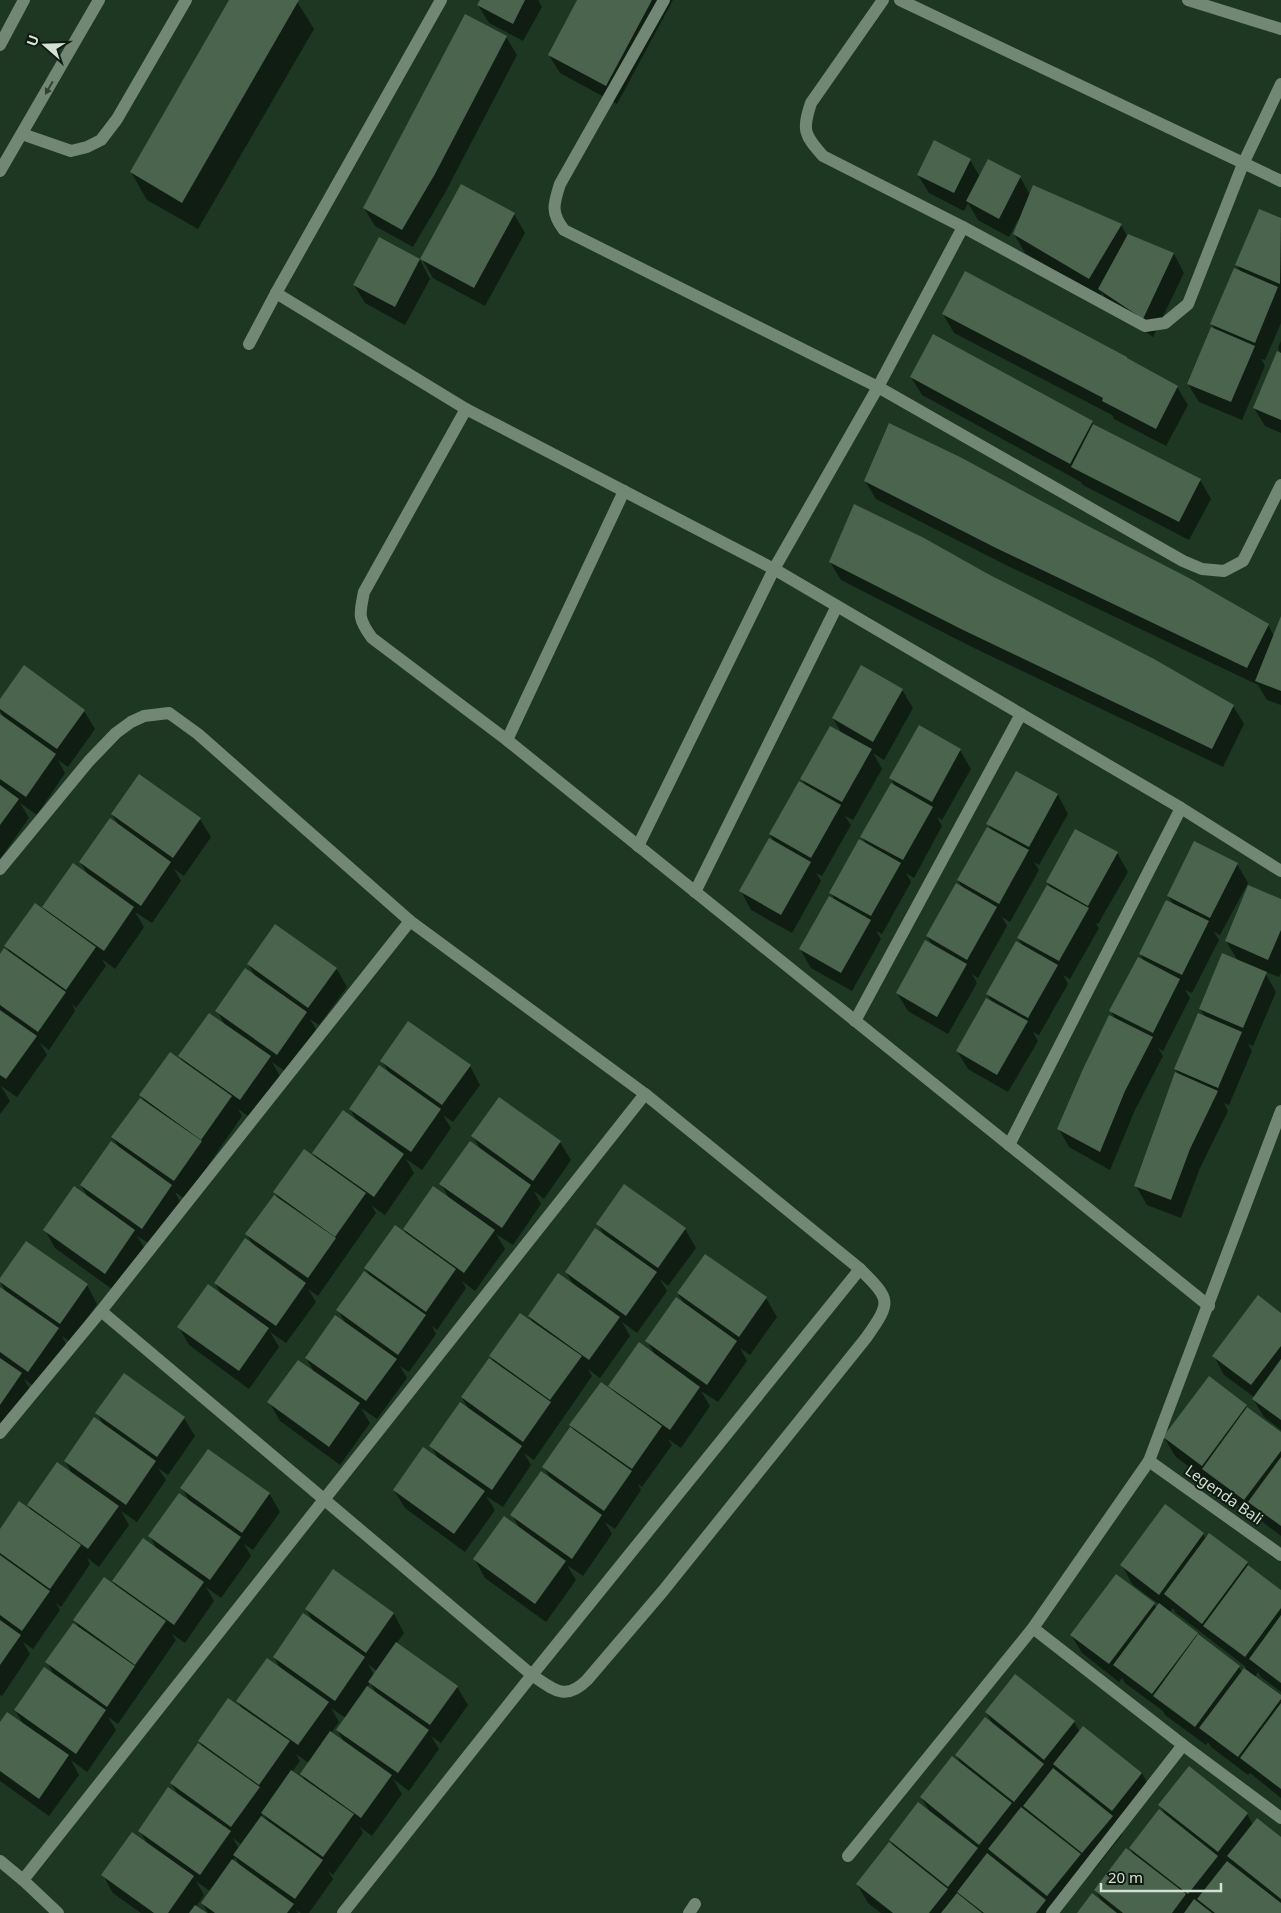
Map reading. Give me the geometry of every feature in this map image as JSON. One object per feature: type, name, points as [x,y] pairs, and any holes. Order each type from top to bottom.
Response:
[{"type":"street","points":[[0,44],[24,0]]},
{"type":"street","points":[[0,171],[99,0]]},
{"type":"street","points":[[22,134],[72,150],[87,147],[101,140],[117,119],[186,0]]},
{"type":"street","points":[[249,344],[441,0]]},
{"type":"street","points":[[664,0],[560,184],[554,203],[554,212],[556,221],[564,230],[878,387],[1174,556],[1202,569],[1224,571],[1243,561],[1281,485]]},
{"type":"street","points":[[883,0],[812,103],[805,122],[809,140],[823,156],[963,227],[1145,326],[1165,323],[1188,304],[1244,164],[1281,84]]},
{"type":"street","points":[[900,0],[1281,181]]},
{"type":"street","points":[[1188,0],[1281,28]]},
{"type":"street","points":[[638,846],[774,569],[878,387],[963,227]]},
{"type":"street","points":[[276,293],[466,408],[774,569],[1181,808],[1281,870]]},
{"type":"street","points":[[466,408],[364,592],[360,610],[362,625],[372,638],[507,740],[1209,1306]]},
{"type":"street","points":[[507,740],[624,491]]},
{"type":"street","points":[[695,892],[837,606]]},
{"type":"street","points":[[0,869],[89,761],[116,733],[144,716],[169,714],[198,734],[410,920],[645,1094],[860,1269],[881,1291],[886,1306],[882,1315],[663,1592],[579,1688],[564,1692],[555,1691],[532,1675],[101,1310]]},
{"type":"street","points":[[856,1021],[1021,714]]},
{"type":"street","points":[[1009,1145],[1181,808]]},
{"type":"street","points":[[0,1433],[101,1310],[410,920]]},
{"type":"street","points":[[23,1880],[645,1094]]},
{"type":"street","points":[[848,1856],[1033,1628],[1149,1461],[1281,1111]]},
{"type":"street","points":[[343,1913],[532,1675],[860,1269]]},
{"type":"street","name":"Legenda Bali","points":[[1149,1461],[1281,1555]]},
{"type":"street","points":[[1033,1628],[1183,1745],[1281,1818]]},
{"type":"street","points":[[1052,1913],[1183,1745]]},
{"type":"street","points":[[0,1861],[58,1913]]},
{"type":"building","points":[[229,0],[299,0],[182,203],[130,172]]},
{"type":"building","points":[[480,0],[525,0],[513,24],[477,5]]},
{"type":"building","points":[[577,0],[652,0],[606,86],[548,55]]},
{"type":"building","points":[[465,14],[507,36],[435,174],[402,230],[363,208]]},
{"type":"building","points":[[934,140],[971,159],[954,193],[917,175]]},
{"type":"building","points":[[988,159],[1021,176],[999,219],[966,201]]},
{"type":"building","points":[[461,184],[515,213],[474,288],[420,259]]},
{"type":"building","points":[[1033,185],[1122,224],[1089,279],[1013,234]]},
{"type":"building","points":[[1259,209],[1281,218],[1280,284],[1235,265]]},
{"type":"building","points":[[1128,234],[1174,253],[1143,319],[1098,289]]},
{"type":"building","points":[[379,237],[420,259],[395,307],[353,285]]},
{"type":"building","points":[[1234,268],[1278,287],[1255,343],[1210,324]]},
{"type":"building","points":[[965,271],[1178,386],[1156,429],[1102,401],[1103,398],[942,314]]},
{"type":"building","points":[[1211,327],[1255,346],[1231,402],[1187,384]]},
{"type":"building","points":[[933,334],[1093,421],[1070,464],[910,377]]},
{"type":"building","points":[[1277,351],[1281,353],[1281,420],[1253,408]]},
{"type":"building","points":[[889,423],[960,457],[1189,578],[1269,624],[1247,668],[996,548],[864,481]]},
{"type":"building","points":[[1093,424],[1201,479],[1179,522],[1071,467]]},
{"type":"building","points":[[854,504],[924,538],[988,574],[1154,659],[1234,705],[1212,749],[961,629],[829,562]]},
{"type":"building","points":[[1281,616],[1281,691],[1255,681]]},
{"type":"building","points":[[24,665],[85,710],[57,749],[0,709],[0,699]]},
{"type":"building","points":[[861,665],[903,689],[873,742],[832,718]]},
{"type":"building","points":[[0,714],[56,754],[26,797],[0,779]]},
{"type":"building","points":[[919,725],[961,749],[932,802],[889,778]]},
{"type":"building","points":[[830,726],[872,749],[842,802],[800,779]]},
{"type":"building","points":[[1016,771],[1058,794],[1029,847],[986,824]]},
{"type":"building","points":[[139,774],[201,818],[173,858],[111,814]]},
{"type":"building","points":[[799,781],[841,805],[811,858],[769,834]]},
{"type":"building","points":[[891,783],[933,807],[903,860],[860,837]]},
{"type":"building","points":[[0,785],[19,799],[0,825]]},
{"type":"building","points":[[110,818],[171,862],[141,906],[79,862]]},
{"type":"building","points":[[987,827],[1029,850],[999,904],[957,880]]},
{"type":"building","points":[[1075,829],[1118,852],[1088,906],[1046,882]]},
{"type":"building","points":[[769,838],[811,862],[781,915],[739,891]]},
{"type":"building","points":[[859,839],[901,863],[871,916],[829,893]]},
{"type":"building","points":[[1194,841],[1238,863],[1210,918],[1167,896]]},
{"type":"building","points":[[73,863],[134,907],[104,951],[42,907]]},
{"type":"building","points":[[956,883],[997,907],[967,960],[926,936]]},
{"type":"building","points":[[1047,885],[1089,908],[1059,961],[1017,938]]},
{"type":"building","points":[[1248,885],[1281,899],[1281,930],[1268,960],[1225,941]]},
{"type":"building","points":[[829,896],[871,920],[841,973],[799,949]]},
{"type":"building","points":[[1166,900],[1209,921],[1182,975],[1139,954]]},
{"type":"building","points":[[35,903],[96,947],[66,990],[4,946]]},
{"type":"building","points":[[275,924],[337,968],[308,1008],[247,964]]},
{"type":"building","points":[[925,940],[967,964],[937,1017],[896,993]]},
{"type":"building","points":[[1016,941],[1058,965],[1028,1018],[986,994]]},
{"type":"building","points":[[4,948],[66,992],[38,1032],[0,1005],[0,954]]},
{"type":"building","points":[[1222,953],[1267,972],[1243,1028],[1199,1009]]},
{"type":"building","points":[[1138,957],[1180,979],[1153,1033],[1109,1011]]},
{"type":"building","points":[[245,968],[307,1012],[277,1055],[215,1011]]},
{"type":"building","points":[[986,998],[1028,1021],[997,1075],[956,1051]]},
{"type":"building","points":[[0,1010],[37,1036],[6,1079],[0,1075]]},
{"type":"building","points":[[209,1013],[271,1056],[240,1100],[178,1056]]},
{"type":"building","points":[[1198,1013],[1242,1032],[1218,1088],[1174,1069]]},
{"type":"building","points":[[1109,1015],[1153,1037],[1125,1091],[1100,1152],[1057,1129]]},
{"type":"building","points":[[408,1021],[471,1065],[442,1105],[380,1061]]},
{"type":"building","points":[[170,1052],[232,1096],[201,1140],[139,1095]]},
{"type":"building","points":[[379,1065],[441,1109],[411,1152],[349,1109]]},
{"type":"building","points":[[1175,1072],[1218,1091],[1190,1149],[1171,1200],[1134,1186]]},
{"type":"building","points":[[499,1097],[561,1141],[533,1181],[471,1136]]},
{"type":"building","points":[[140,1098],[202,1141],[174,1181],[111,1137]]},
{"type":"building","points":[[343,1110],[404,1154],[374,1197],[312,1153]]},
{"type":"building","points":[[111,1141],[172,1185],[142,1229],[80,1185]]},
{"type":"building","points":[[470,1141],[531,1185],[502,1228],[439,1184]]},
{"type":"building","points":[[304,1149],[366,1193],[335,1237],[273,1192]]},
{"type":"building","points":[[624,1184],[686,1228],[658,1268],[596,1224]]},
{"type":"building","points":[[74,1186],[135,1230],[105,1274],[43,1230]]},
{"type":"building","points":[[433,1186],[495,1230],[464,1273],[403,1229]]},
{"type":"building","points":[[274,1195],[336,1238],[308,1278],[245,1234]]},
{"type":"building","points":[[395,1225],[456,1269],[426,1312],[364,1268]]},
{"type":"building","points":[[595,1228],[657,1272],[626,1316],[565,1272]]},
{"type":"building","points":[[245,1238],[306,1283],[276,1326],[214,1283]]},
{"type":"building","points":[[26,1241],[88,1284],[60,1324],[0,1282],[0,1278]]},
{"type":"building","points":[[705,1254],[767,1297],[739,1337],[677,1293]]},
{"type":"building","points":[[364,1271],[426,1315],[398,1355],[336,1310]]},
{"type":"building","points":[[558,1273],[620,1317],[589,1360],[528,1316]]},
{"type":"building","points":[[208,1284],[269,1328],[239,1371],[177,1327]]},
{"type":"building","points":[[0,1287],[59,1328],[28,1372],[0,1352]]},
{"type":"building","points":[[1258,1295],[1281,1313],[1281,1346],[1251,1385],[1212,1356]]},
{"type":"building","points":[[676,1297],[737,1341],[707,1385],[645,1341]]},
{"type":"building","points":[[520,1313],[582,1356],[550,1400],[489,1356]]},
{"type":"building","points":[[335,1315],[397,1359],[366,1401],[305,1358]]},
{"type":"building","points":[[639,1342],[700,1387],[670,1430],[608,1386]]},
{"type":"building","points":[[0,1358],[22,1373],[0,1405]]},
{"type":"building","points":[[489,1358],[551,1402],[523,1442],[461,1397]]},
{"type":"building","points":[[1281,1359],[1281,1420],[1252,1399]]},
{"type":"building","points":[[298,1360],[360,1403],[329,1447],[267,1402]]},
{"type":"building","points":[[124,1373],[185,1417],[157,1457],[95,1413]]},
{"type":"building","points":[[1209,1376],[1247,1405],[1202,1466],[1163,1437]]},
{"type":"building","points":[[601,1382],[662,1426],[632,1469],[569,1425]]},
{"type":"building","points":[[460,1402],[522,1446],[492,1490],[429,1446]]},
{"type":"building","points":[[1247,1407],[1281,1432],[1281,1451],[1244,1500],[1202,1469]]},
{"type":"building","points":[[94,1417],[156,1461],[126,1505],[64,1461]]},
{"type":"building","points":[[570,1427],[632,1471],[604,1511],[542,1467]]},
{"type":"building","points":[[423,1447],[485,1491],[454,1534],[393,1490]]},
{"type":"building","points":[[208,1449],[270,1493],[242,1533],[180,1488]]},
{"type":"building","points":[[1281,1457],[1281,1526],[1248,1502]]},
{"type":"building","points":[[57,1462],[119,1506],[88,1549],[27,1505]]},
{"type":"building","points":[[541,1471],[602,1515],[572,1559],[510,1515]]},
{"type":"building","points":[[179,1493],[241,1537],[210,1580],[148,1536]]},
{"type":"building","points":[[19,1501],[81,1545],[50,1589],[0,1553],[0,1529]]},
{"type":"building","points":[[1165,1504],[1204,1533],[1159,1595],[1120,1565]]},
{"type":"building","points":[[504,1516],[566,1561],[535,1604],[473,1559]]},
{"type":"building","points":[[1209,1533],[1248,1562],[1202,1624],[1164,1594]]},
{"type":"building","points":[[143,1538],[204,1582],[174,1625],[112,1581]]},
{"type":"building","points":[[0,1555],[50,1591],[22,1631],[0,1615]]},
{"type":"building","points":[[1248,1565],[1281,1590],[1281,1608],[1245,1657],[1203,1626]]},
{"type":"building","points":[[333,1569],[394,1613],[366,1653],[305,1609]]},
{"type":"building","points":[[1116,1574],[1155,1603],[1109,1664],[1070,1635]]},
{"type":"building","points":[[104,1577],[166,1621],[135,1665],[73,1620]]},
{"type":"building","points":[[1159,1603],[1198,1633],[1152,1694],[1113,1665]]},
{"type":"building","points":[[303,1613],[365,1657],[335,1701],[273,1657]]},
{"type":"building","points":[[1281,1615],[1281,1683],[1249,1659]]},
{"type":"building","points":[[0,1620],[21,1635],[0,1665]]},
{"type":"building","points":[[73,1623],[135,1666],[107,1707],[45,1662]]},
{"type":"building","points":[[1198,1634],[1240,1666],[1195,1727],[1153,1696]]},
{"type":"building","points":[[396,1642],[458,1686],[430,1725],[368,1682]]},
{"type":"building","points":[[267,1658],[329,1702],[298,1745],[236,1701]]},
{"type":"building","points":[[44,1667],[106,1710],[76,1754],[14,1710]]},
{"type":"building","points":[[1244,1668],[1281,1695],[1281,1699],[1238,1757],[1199,1728]]},
{"type":"building","points":[[1015,1674],[1075,1721],[1044,1760],[985,1712]]},
{"type":"building","points":[[367,1686],[429,1730],[398,1773],[336,1730]]},
{"type":"building","points":[[228,1698],[290,1741],[259,1785],[198,1741]]},
{"type":"building","points":[[1281,1703],[1281,1789],[1240,1758]]},
{"type":"building","points":[[7,1712],[69,1755],[39,1799],[0,1771],[0,1722]]},
{"type":"building","points":[[985,1717],[1044,1764],[1014,1802],[955,1755]]},
{"type":"building","points":[[1083,1726],[1142,1773],[1112,1811],[1053,1764]]},
{"type":"building","points":[[330,1731],[392,1775],[361,1818],[300,1774]]},
{"type":"building","points":[[198,1743],[260,1787],[231,1827],[170,1783]]},
{"type":"building","points":[[952,1756],[1012,1803],[979,1845],[920,1797]]},
{"type":"building","points":[[1189,1766],[1248,1813],[1218,1852],[1158,1805]]},
{"type":"building","points":[[1053,1768],[1113,1816],[1082,1853],[1023,1806]]},
{"type":"building","points":[[291,1770],[354,1814],[323,1857],[261,1813]]},
{"type":"building","points":[[168,1787],[231,1831],[200,1875],[138,1831]]},
{"type":"building","points":[[918,1802],[978,1848],[948,1887],[889,1840]]},
{"type":"building","points":[[1021,1807],[1081,1854],[1047,1896],[988,1849]]},
{"type":"building","points":[[1159,1809],[1218,1856],[1188,1894],[1129,1848]]},
{"type":"building","points":[[261,1816],[323,1860],[295,1899],[233,1855]]},
{"type":"building","points":[[1257,1818],[1281,1837],[1281,1899],[1227,1856]]},
{"type":"building","points":[[132,1832],[194,1876],[168,1913],[154,1913],[101,1875]]},
{"type":"building","points":[[889,1842],[948,1889],[929,1913],[893,1913],[856,1884]]},
{"type":"building","points":[[1126,1848],[1186,1894],[1172,1913],[1123,1913],[1094,1890]]},
{"type":"building","points":[[987,1853],[1046,1900],[1036,1913],[984,1913],[957,1892]]},
{"type":"building","points":[[232,1859],[294,1904],[287,1913],[215,1913],[201,1903]]},
{"type":"building","points":[[1227,1861],[1281,1903],[1281,1913],[1215,1913],[1197,1899]]},
{"type":"building","points":[[957,1893],[982,1913],[941,1913]]},
{"type":"building","points":[[1092,1893],[1117,1913],[1077,1913]]},
{"type":"building","points":[[1194,1899],[1212,1913],[1184,1913]]},
{"type":"building","points":[[195,1905],[207,1913],[189,1913]]}]
